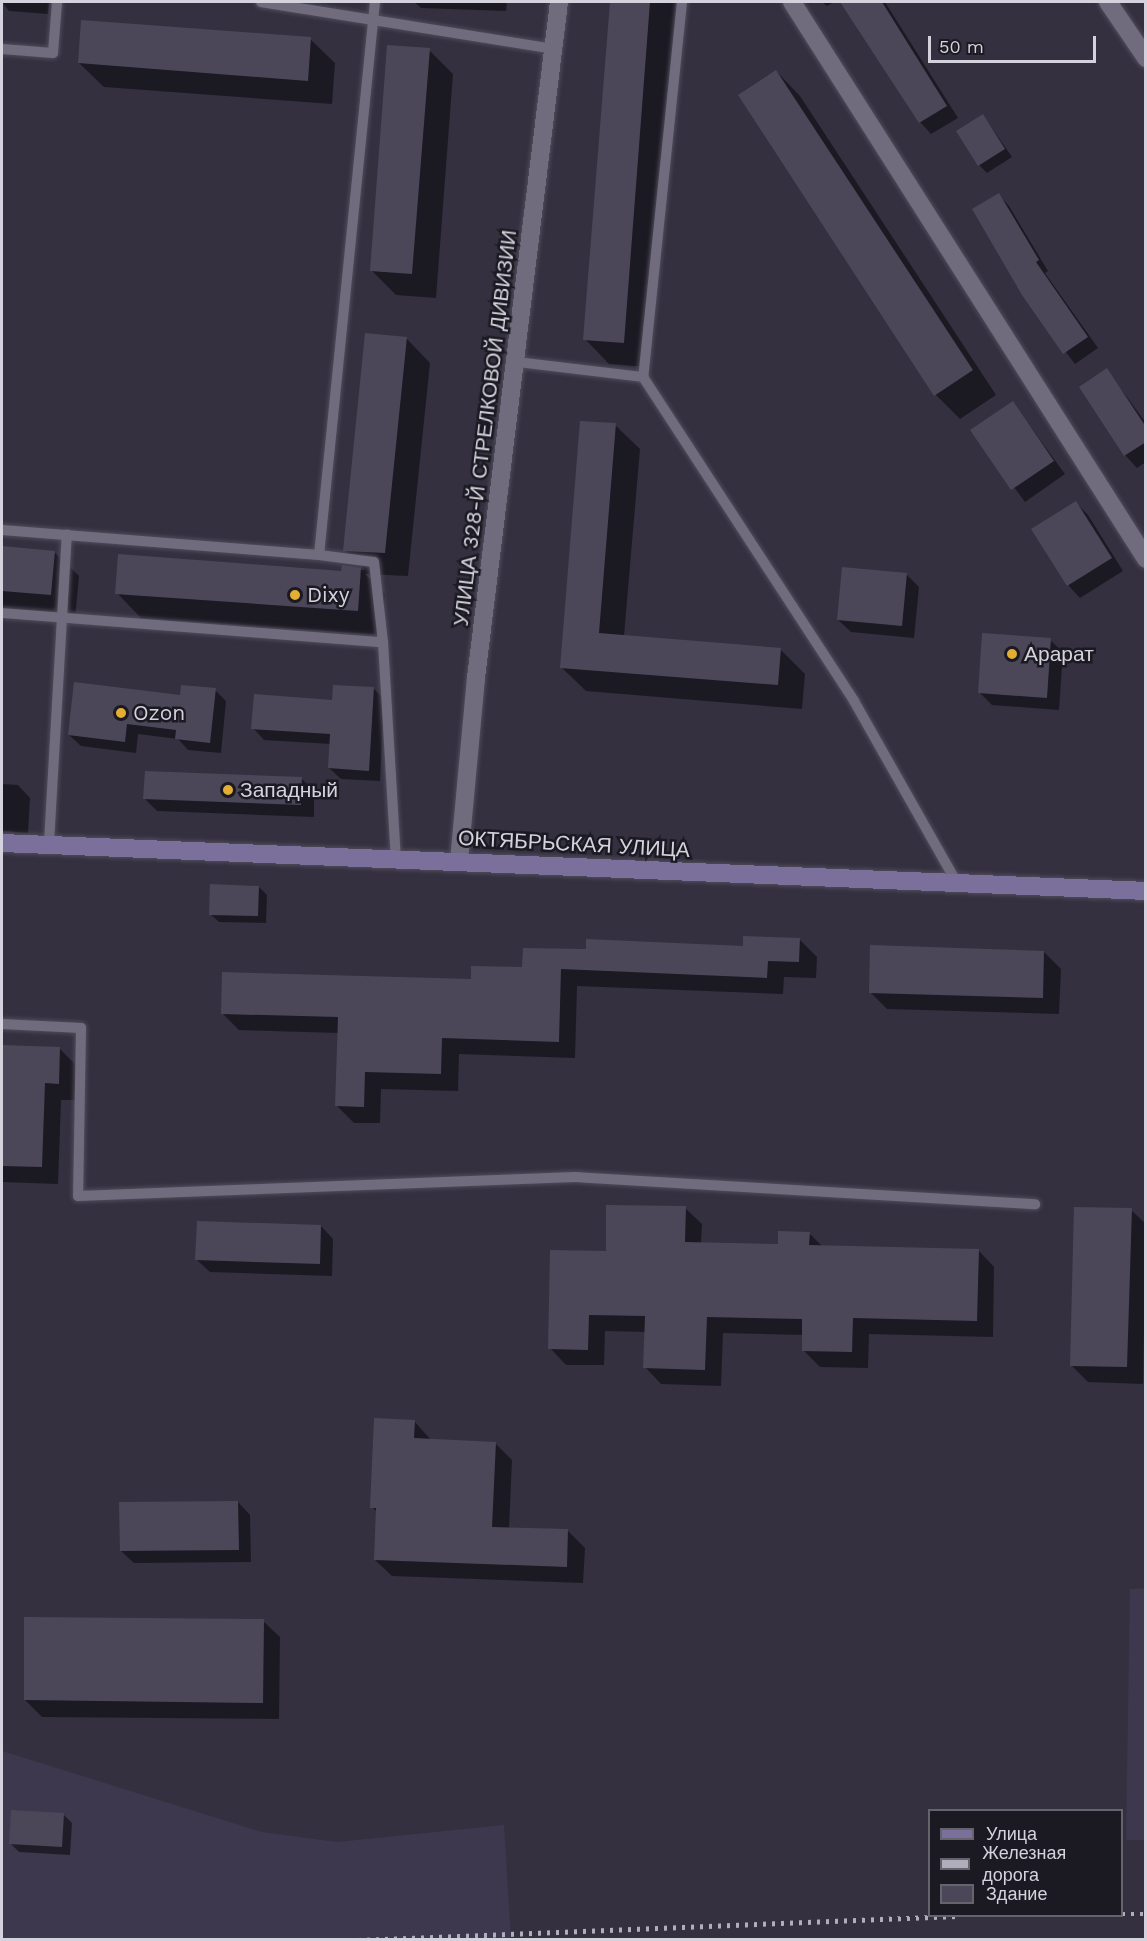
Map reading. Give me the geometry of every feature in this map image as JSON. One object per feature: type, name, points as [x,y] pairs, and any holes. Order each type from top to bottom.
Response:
[{"type":"main road","name":"ОКТЯБРЬСКАЯ УЛИЦА","points":[[2,843],[49,843],[1146,891]]},
{"type":"street","name":"УЛИЦА 328-Й СТРЕЛКОВОЙ ДИВИЗИИ","points":[[459,861],[476,678],[517,362],[559,2]]},
{"type":"street","points":[[792,2],[1146,558]]},
{"type":"street","points":[[1108,2],[1146,58]]},
{"type":"lane","points":[[2,49],[53,53],[57,2]]},
{"type":"lane","points":[[261,2],[555,49]]},
{"type":"lane","points":[[319,555],[371,18],[375,2]]},
{"type":"lane","points":[[681,2],[643,377],[854,701],[957,884]]},
{"type":"lane","points":[[517,362],[643,377]]},
{"type":"lane","points":[[2,530],[319,555],[374,562],[383,642],[396,858]]},
{"type":"lane","points":[[49,843],[67,535]]},
{"type":"lane","points":[[2,613],[383,642]]},
{"type":"lane","points":[[2,1024],[81,1028],[78,1197],[575,1177],[1035,1204]]},
{"type":"shaded area","points":[[1145,1588],[1145,1840],[1126,1840],[1130,1589]]},
{"type":"shaded area","points":[[2,1751],[262,1832],[337,1842],[504,1825],[511,1939],[2,1939]]},
{"type":"building","points":[[610,2],[650,2],[624,343],[583,340]]},
{"type":"building","points":[[840,2],[882,2],[947,106],[919,123]]},
{"type":"building","points":[[81,20],[311,37],[308,81],[78,63]]},
{"type":"building","points":[[387,45],[430,48],[412,274],[370,271]]},
{"type":"building","points":[[776,70],[973,370],[934,396],[738,95]]},
{"type":"building","points":[[983,114],[1005,149],[978,166],[956,131]]},
{"type":"building","points":[[999,193],[1039,260],[1036,262],[1088,337],[1063,354],[1022,295],[972,209]]},
{"type":"building","points":[[365,333],[407,337],[385,553],[343,551]]},
{"type":"building","points":[[1107,368],[1146,427],[1146,442],[1124,456],[1079,387]]},
{"type":"building","points":[[1013,401],[1054,461],[1011,490],[970,430]]},
{"type":"building","points":[[580,421],[616,423],[599,633],[781,648],[778,685],[560,668]]},
{"type":"building","points":[[1076,501],[1112,558],[1067,586],[1031,529]]},
{"type":"building","points":[[2,546],[55,551],[51,595],[2,591]]},
{"type":"building","points":[[118,554],[341,571],[342,565],[361,568],[358,611],[115,594]]},
{"type":"building","points":[[842,567],[907,573],[902,626],[837,620]]},
{"type":"building","points":[[982,633],[1051,638],[1047,698],[978,693]]},
{"type":"building","points":[[74,682],[180,695],[181,685],[216,688],[210,743],[175,739],[176,730],[127,724],[125,742],[68,735]]},
{"type":"building","points":[[333,685],[374,687],[369,771],[328,768],[330,734],[251,729],[254,694],[332,700]]},
{"type":"building","points":[[145,771],[302,777],[301,805],[143,799]]},
{"type":"building","points":[[210,884],[259,886],[258,916],[209,915]]},
{"type":"building","points":[[743,936],[800,938],[799,962],[768,961],[767,978],[561,969],[559,1042],[442,1038],[441,1074],[365,1072],[364,1107],[335,1106],[338,1017],[221,1014],[222,972],[471,979],[471,966],[522,967],[523,948],[586,949],[586,939],[743,946]]},
{"type":"building","points":[[870,945],[1044,951],[1043,998],[869,993]]},
{"type":"building","points":[[2,1045],[60,1047],[59,1084],[45,1083],[42,1167],[2,1166]]},
{"type":"building","points":[[606,1205],[686,1206],[685,1242],[778,1244],[778,1231],[810,1232],[809,1245],[979,1249],[977,1321],[853,1318],[852,1352],[802,1351],[802,1319],[707,1317],[705,1370],[643,1368],[645,1316],[589,1315],[588,1350],[548,1349],[550,1250],[606,1251]]},
{"type":"building","points":[[1074,1207],[1132,1208],[1127,1367],[1070,1366]]},
{"type":"building","points":[[197,1221],[321,1225],[320,1264],[195,1260]]},
{"type":"building","points":[[374,1418],[415,1420],[414,1438],[496,1442],[492,1527],[568,1529],[567,1567],[374,1560],[376,1508],[370,1508]]},
{"type":"building","points":[[238,1501],[239,1550],[120,1551],[119,1502]]},
{"type":"building","points":[[24,1617],[264,1619],[263,1703],[24,1700]]},
{"type":"building","points":[[11,1810],[64,1813],[62,1847],[9,1844]]},
{"type":"railway","points":[[1123,1914],[1146,1914]]},
{"type":"railway","points":[[358,1940],[933,1917]]},
{"type":"place","name":"Dixy","points":[[295,595]]},
{"type":"place","name":"Арарат","points":[[1012,654]]},
{"type":"place","name":"Ozon","points":[[121,713]]},
{"type":"place","name":"Западный","points":[[228,790]]}]
